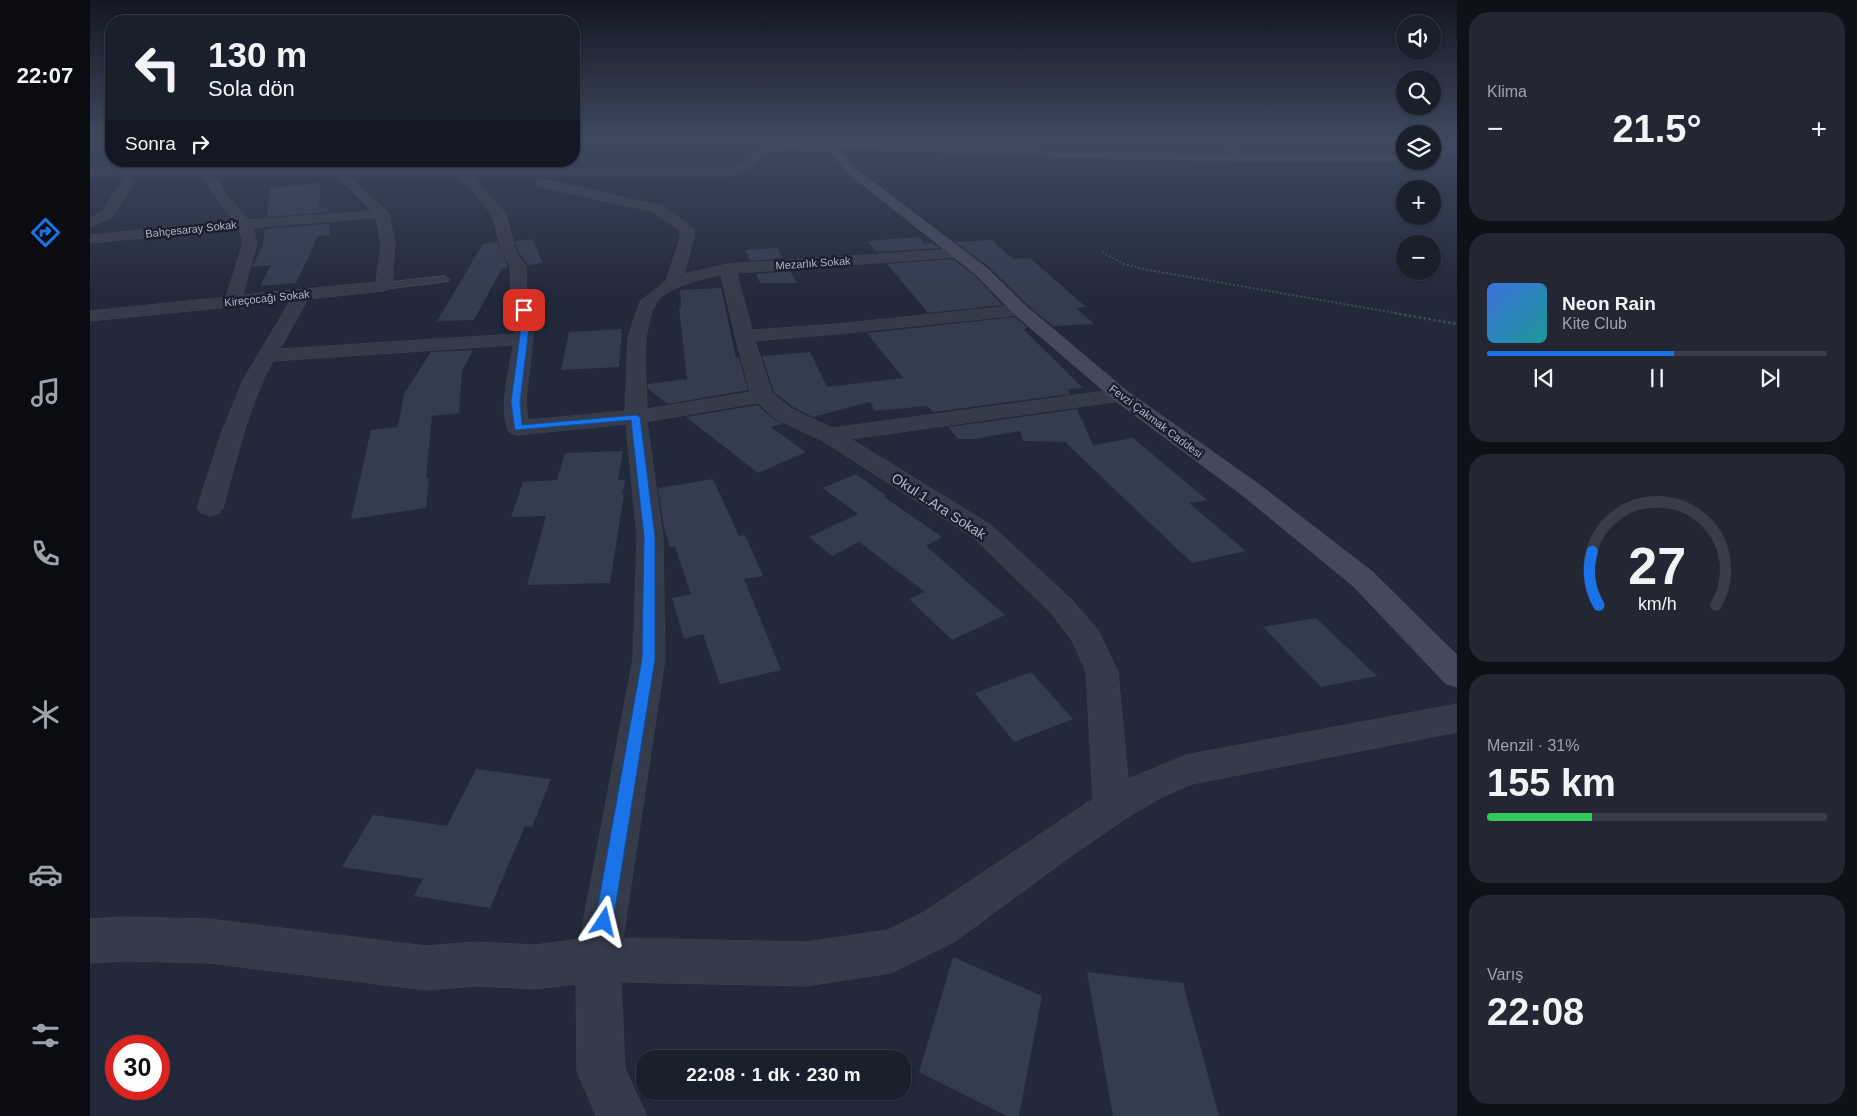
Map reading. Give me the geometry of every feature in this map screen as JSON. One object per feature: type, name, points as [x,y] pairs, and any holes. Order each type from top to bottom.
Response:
[{"type":"main road","name":"Fevzi Çakmak Caddesi","points":[[876,190],[982,271],[1020,310],[1120,395],[1251,490],[1363,579],[1457,675]]},
{"type":"street","points":[[90,223],[108,214],[123,190]]},
{"type":"street","points":[[216,190],[244,224],[249,234],[250,243],[233,301]]},
{"type":"street","points":[[357,190],[382,214],[388,244],[384,286]]},
{"type":"street","points":[[481,190],[499,214],[509,252],[518,266],[518,299],[526,320],[515,402],[518,428],[636,417],[762,396],[744,336],[728,269]]},
{"type":"street","points":[[572,190],[658,209],[687,230],[687,238],[673,283]]},
{"type":"street","name":"Bahçesaray Sokak","points":[[90,239],[244,224],[382,214]]},
{"type":"street","name":"Mezarlık Sokak","points":[[622,1116],[601,1071],[598,959],[649,659],[650,537],[636,417],[637,337],[642,315],[648,301],[673,283],[700,274],[728,269],[956,253]]},
{"type":"street","name":"Kireçocağı Sokak","points":[[90,316],[384,286]]},
{"type":"street","points":[[210,508],[245,400],[266,356],[302,294]]},
{"type":"street","points":[[744,336],[837,329],[1020,310]]},
{"type":"street","points":[[266,356],[524,339]]},
{"type":"street","points":[[829,435],[1120,395]]},
{"type":"street","name":"Okul 1.Ara Sokak","points":[[762,396],[784,414],[829,435],[982,531],[1062,607],[1086,638],[1102,672],[1112,807]]},
{"type":"street","points":[[90,941],[124,939],[209,941],[426,968],[475,964],[535,967],[598,959],[806,964],[890,951],[939,927],[1060,841],[1112,807],[1145,788],[1186,770],[1457,718]]},
{"type":"lane","name":"Kireçocağı Sokak","points":[[384,286],[444,279]]},
{"type":"path","points":[[1102,252],[1124,264],[1143,268],[1457,324]]},
{"type":"building","points":[[270,190],[320,190],[319,208],[328,207],[329,212],[267,217]]},
{"type":"building","points":[[329,224],[330,235],[318,236],[296,283],[260,286],[271,265],[252,267],[263,245],[265,229]]},
{"type":"building","points":[[919,237],[925,244],[933,243],[940,248],[877,252],[867,241]]},
{"type":"building","points":[[532,239],[543,263],[528,265],[518,251],[515,241]]},
{"type":"building","points":[[992,240],[1013,259],[1030,258],[1086,307],[1076,308],[1094,324],[1053,326],[1027,305],[988,266],[955,242]]},
{"type":"building","points":[[497,242],[508,267],[502,268],[474,320],[437,321],[483,244]]},
{"type":"building","points":[[777,248],[783,258],[750,261],[745,250]]},
{"type":"building","points":[[953,259],[974,275],[1003,305],[928,313],[887,264]]},
{"type":"building","points":[[790,271],[797,283],[760,283],[756,274]]},
{"type":"building","points":[[721,288],[736,358],[739,358],[748,390],[668,404],[648,389],[648,384],[687,379],[679,307],[681,307],[680,290]]},
{"type":"building","points":[[1015,317],[1028,328],[1023,329],[1083,388],[1068,389],[1070,394],[933,412],[927,406],[875,411],[870,402],[813,417],[793,407],[774,392],[762,356],[810,352],[827,387],[903,378],[867,333]]},
{"type":"building","points":[[622,329],[619,367],[561,370],[569,332]]},
{"type":"building","points":[[473,350],[462,371],[459,413],[432,416],[426,478],[429,477],[426,508],[351,519],[371,430],[398,427],[404,394],[431,352]]},
{"type":"building","points":[[757,405],[783,424],[771,427],[806,452],[758,473],[686,417]]},
{"type":"building","points":[[1077,409],[1093,445],[1133,438],[1207,500],[1189,503],[1246,551],[1192,563],[1065,442],[1023,441],[1020,431],[974,439],[958,439],[948,427]]},
{"type":"building","points":[[623,451],[618,480],[625,480],[622,495],[624,494],[610,583],[527,585],[546,516],[511,517],[523,482],[557,480],[565,453]]},
{"type":"building","points":[[856,474],[887,496],[884,497],[942,537],[926,546],[1005,615],[952,640],[909,599],[925,592],[859,542],[832,556],[809,537],[858,514],[823,488]]},
{"type":"building","points":[[713,479],[739,536],[745,535],[763,576],[744,579],[781,670],[720,684],[703,634],[684,639],[672,598],[691,594],[675,546],[670,547],[664,528],[658,488]]},
{"type":"building","points":[[1316,618],[1377,676],[1321,687],[1263,627]]},
{"type":"building","points":[[1031,672],[1073,719],[1014,742],[975,693]]},
{"type":"building","points":[[476,769],[551,779],[532,827],[525,826],[490,908],[414,896],[423,879],[342,867],[373,815],[447,826]]},
{"type":"building","points":[[953,957],[1042,996],[1019,1116],[1007,1116],[919,1072]]},
{"type":"building","points":[[1087,972],[1183,983],[1219,1116],[1113,1116]]},
{"type":"route","points":[[524,310],[526,320],[515,402],[518,428],[636,417],[650,537],[649,659],[604,922]]}]
